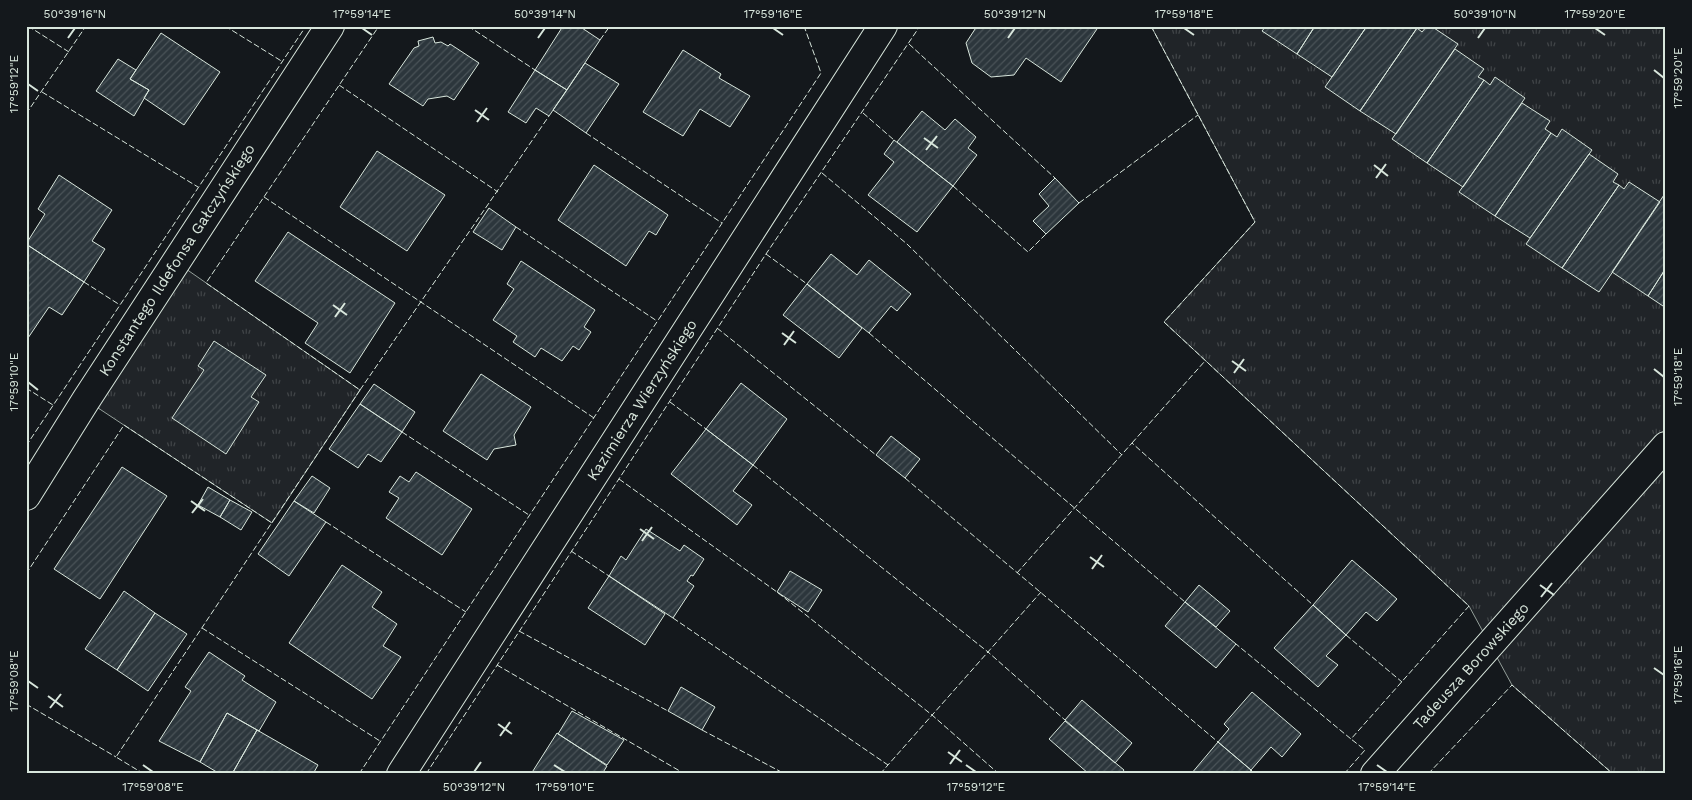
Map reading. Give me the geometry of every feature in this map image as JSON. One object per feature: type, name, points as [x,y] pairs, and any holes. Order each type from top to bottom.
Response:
[{"type":"street","name":"Konstantego Ildefonsa Gałczyńskiego","points":[[26,496],[86,400],[330,26]]},
{"type":"street","name":"Kazimierza Wierzyńskiego","points":[[402,774],[880,27]]},
{"type":"street","name":"Tadeusza Borowskiego","points":[[1375,774],[1666,446]]},
{"type":"green space","points":[[1151,26],[1666,26],[1666,774],[1613,774],[1512,685],[1469,606],[1164,322],[1255,222]]},
{"type":"green space","points":[[176,262],[360,390],[272,523],[86,400]]},
{"type":"building","points":[[563,26],[579,26],[600,40],[567,90],[535,70]]},
{"type":"building","points":[[977,26],[1099,26],[1061,82],[1026,58],[1014,75],[991,77],[972,63],[966,43]]},
{"type":"building","points":[[1266,26],[1315,26],[1297,54],[1262,31]]},
{"type":"building","points":[[1315,26],[1367,26],[1332,77],[1297,54]]},
{"type":"building","points":[[1367,26],[1414,26],[1417,28],[1360,111],[1325,87]]},
{"type":"building","points":[[1427,26],[1431,26],[1458,44],[1396,134],[1360,111],[1417,28],[1422,32]]},
{"type":"building","points":[[161,33],[220,72],[184,125],[144,98],[149,90],[130,79]]},
{"type":"building","points":[[433,37],[435,43],[441,42],[448,46],[450,44],[479,63],[454,100],[447,96],[428,99],[423,106],[389,84],[414,48],[419,46],[418,41]]},
{"type":"building","points":[[1455,49],[1484,69],[1478,77],[1484,80],[1427,163],[1392,139]]},
{"type":"building","points":[[683,50],[721,74],[719,78],[750,96],[730,127],[700,109],[683,136],[643,112]]},
{"type":"building","points":[[118,59],[136,70],[130,79],[149,90],[134,116],[96,91]]},
{"type":"building","points":[[585,63],[619,84],[586,133],[553,110]]},
{"type":"building","points":[[535,70],[567,90],[549,116],[536,108],[526,123],[508,112]]},
{"type":"building","points":[[1495,77],[1525,98],[1463,187],[1427,163],[1484,80],[1490,85]]},
{"type":"building","points":[[1522,103],[1550,121],[1545,129],[1551,133],[1495,216],[1459,192]]},
{"type":"building","points":[[922,111],[945,130],[955,119],[976,137],[968,148],[977,155],[953,186],[897,142]]},
{"type":"building","points":[[1562,129],[1592,150],[1530,238],[1495,216],[1551,133],[1557,137]]},
{"type":"building","points":[[894,140],[953,186],[917,232],[868,195],[894,162],[884,154]]},
{"type":"building","points":[[377,151],[445,195],[407,251],[340,207]]},
{"type":"building","points":[[1589,154],[1618,174],[1613,182],[1619,185],[1562,268],[1526,244]]},
{"type":"building","points":[[594,165],[668,215],[656,235],[649,231],[626,266],[558,220]]},
{"type":"building","points":[[59,175],[112,210],[92,241],[105,249],[84,282],[26,244],[45,214],[38,209]]},
{"type":"building","points":[[1055,178],[1079,203],[1046,234],[1033,221],[1049,206],[1039,194]]},
{"type":"building","points":[[1629,182],[1660,202],[1599,292],[1562,268],[1619,185],[1624,189]]},
{"type":"building","points":[[1666,192],[1666,268],[1648,296],[1612,272]]},
{"type":"building","points":[[489,208],[516,227],[502,250],[473,232]]},
{"type":"building","points":[[288,232],[395,303],[350,373],[305,343],[318,323],[255,281]]},
{"type":"building","points":[[26,244],[84,282],[62,315],[49,307],[28,338],[26,336]]},
{"type":"building","points":[[831,254],[857,275],[869,260],[911,294],[897,311],[891,306],[869,333],[807,284]]},
{"type":"building","points":[[521,261],[595,310],[584,327],[591,332],[579,350],[573,346],[562,361],[541,348],[535,357],[513,342],[517,336],[493,320],[514,289],[507,284]]},
{"type":"building","points":[[1666,268],[1666,308],[1648,296]]},
{"type":"building","points":[[807,284],[862,328],[839,358],[783,315]]},
{"type":"building","points":[[214,341],[266,375],[251,397],[259,402],[226,454],[172,418],[204,370],[198,366]]},
{"type":"building","points":[[481,374],[531,407],[514,435],[516,445],[494,449],[487,460],[443,431]]},
{"type":"building","points":[[741,383],[787,419],[753,465],[706,429]]},
{"type":"building","points":[[374,384],[415,412],[402,432],[360,404]]},
{"type":"building","points":[[360,404],[402,432],[381,462],[368,454],[358,468],[329,449]]},
{"type":"building","points":[[706,429],[753,465],[733,491],[752,505],[737,525],[671,474]]},
{"type":"building","points":[[891,436],[920,459],[905,478],[876,455]]},
{"type":"building","points":[[122,467],[167,496],[100,599],[54,569]]},
{"type":"building","points":[[416,472],[472,509],[442,555],[386,518],[399,498],[389,492],[400,476],[409,482]]},
{"type":"building","points":[[312,476],[330,488],[314,513],[294,501]]},
{"type":"building","points":[[208,487],[230,500],[220,517],[198,505]]},
{"type":"building","points":[[230,500],[252,512],[241,530],[220,517]]},
{"type":"building","points":[[294,501],[326,522],[289,576],[258,554]]},
{"type":"building","points":[[646,529],[680,551],[684,545],[704,559],[693,576],[691,575],[687,581],[694,586],[673,618],[609,576],[621,556],[626,560]]},
{"type":"building","points":[[1352,560],[1397,599],[1377,621],[1366,612],[1346,635],[1313,605]]},
{"type":"building","points":[[342,565],[382,592],[372,607],[397,624],[383,646],[401,657],[372,699],[289,643]]},
{"type":"building","points":[[790,571],[822,590],[808,612],[777,592]]},
{"type":"building","points":[[609,576],[665,614],[645,645],[588,608]]},
{"type":"building","points":[[1199,585],[1230,611],[1216,627],[1185,602]]},
{"type":"building","points":[[124,591],[155,613],[117,670],[85,649]]},
{"type":"building","points":[[1185,602],[1236,644],[1216,668],[1165,626]]},
{"type":"building","points":[[1313,605],[1346,635],[1326,656],[1338,665],[1318,687],[1274,648]]},
{"type":"building","points":[[155,613],[187,634],[148,691],[117,670]]},
{"type":"building","points":[[209,652],[245,676],[242,680],[276,702],[259,731],[227,713],[200,762],[159,741],[191,691],[185,687]]},
{"type":"building","points":[[681,687],[715,707],[702,730],[668,711]]},
{"type":"building","points":[[1252,692],[1301,734],[1282,757],[1271,747],[1251,770],[1218,742],[1229,729],[1224,724]]},
{"type":"building","points":[[1082,700],[1132,743],[1115,763],[1065,720]]},
{"type":"building","points":[[572,711],[624,740],[607,765],[558,734]]},
{"type":"building","points":[[227,713],[257,730],[232,774],[220,774],[200,762]]},
{"type":"building","points":[[1065,721],[1124,770],[1121,774],[1089,774],[1049,739]]},
{"type":"building","points":[[257,730],[318,765],[313,774],[232,774]]},
{"type":"building","points":[[557,733],[607,766],[602,774],[531,774]]},
{"type":"building","points":[[1218,742],[1251,770],[1248,774],[1191,774]]},
{"type":"fence","points":[[28,26],[69,52]]},
{"type":"fence","points":[[26,114],[86,26]]},
{"type":"fence","points":[[225,26],[283,62]]},
{"type":"fence","points":[[26,446],[306,26]]},
{"type":"fence","points":[[144,774],[116,757],[360,390],[206,283],[379,26]]},
{"type":"fence","points":[[468,26],[535,70]]},
{"type":"fence","points":[[600,40],[610,26]]},
{"type":"fence","points":[[359,774],[821,73],[804,26]]},
{"type":"fence","points":[[426,774],[766,254],[920,26]]},
{"type":"fence","points":[[1151,26],[1255,222],[1164,322],[1469,606],[1351,739],[1236,644]]},
{"type":"fence","points":[[909,44],[1055,178]]},
{"type":"fence","points":[[339,85],[498,192]]},
{"type":"fence","points":[[42,92],[198,187]]},
{"type":"fence","points":[[863,113],[894,140]]},
{"type":"fence","points":[[1079,203],[1198,115]]},
{"type":"fence","points":[[360,390],[549,116]]},
{"type":"fence","points":[[586,133],[722,223]]},
{"type":"fence","points":[[822,173],[907,244],[1122,455]]},
{"type":"fence","points":[[953,186],[1028,252],[1046,234]]},
{"type":"fence","points":[[264,197],[594,418]]},
{"type":"fence","points":[[516,227],[657,321]]},
{"type":"fence","points":[[766,254],[807,284]]},
{"type":"fence","points":[[84,282],[120,305]]},
{"type":"fence","points":[[717,328],[876,455]]},
{"type":"fence","points":[[869,333],[1185,602]]},
{"type":"fence","points":[[1132,443],[1205,361]]},
{"type":"fence","points":[[26,388],[53,405]]},
{"type":"fence","points":[[670,402],[706,429]]},
{"type":"fence","points":[[26,574],[124,425],[272,523]]},
{"type":"fence","points":[[402,432],[529,515]]},
{"type":"fence","points":[[1017,573],[1132,443],[1313,605]]},
{"type":"fence","points":[[753,465],[988,652],[1065,720]]},
{"type":"fence","points":[[905,478],[1218,742]]},
{"type":"fence","points":[[619,479],[777,592],[932,715],[999,774]]},
{"type":"fence","points":[[326,522],[466,612]]},
{"type":"fence","points":[[571,551],[609,576]]},
{"type":"fence","points":[[880,774],[1041,592]]},
{"type":"fence","points":[[673,618],[888,765]]},
{"type":"fence","points":[[202,628],[380,741]]},
{"type":"fence","points":[[519,631],[668,711]]},
{"type":"fence","points":[[1346,635],[1402,682]]},
{"type":"fence","points":[[497,665],[685,774]]},
{"type":"fence","points":[[1428,774],[1512,685],[1613,774]]},
{"type":"fence","points":[[26,704],[116,757]]},
{"type":"fence","points":[[702,730],[785,774]]},
{"type":"fence","points":[[1344,774],[1365,750],[1351,739]]},
{"type":"fence","points":[[1251,770],[1255,774]]}]
